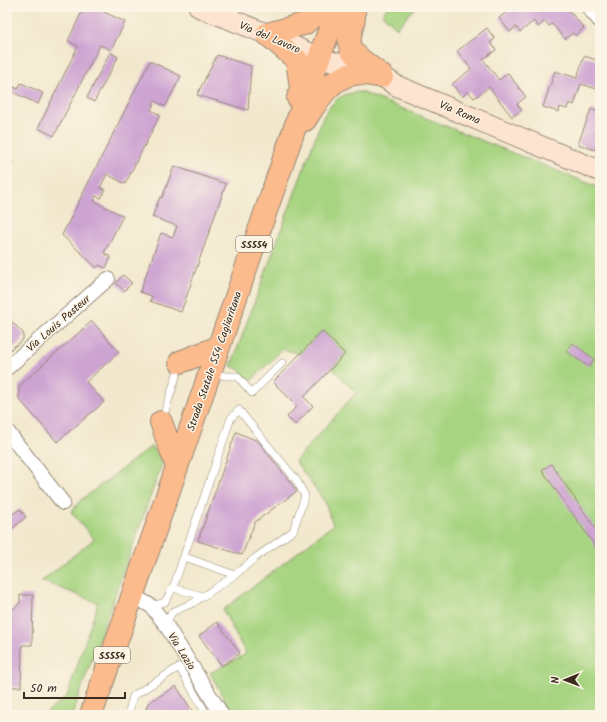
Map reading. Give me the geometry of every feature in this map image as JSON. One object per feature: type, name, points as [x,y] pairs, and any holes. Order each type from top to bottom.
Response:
[{"type":"main road","name":"Via del Lavoro","points":[[199,7],[235,14],[267,34],[319,58]]},
{"type":"main road","points":[[267,34],[304,24],[324,7]]},
{"type":"main road","name":"Strada Statale 554 Cagliaritana","points":[[91,715],[338,7]]},
{"type":"main road","points":[[354,7],[354,18],[350,41],[351,50],[382,76]]},
{"type":"main road","points":[[267,34],[297,60],[300,88],[290,141]]},
{"type":"main road","name":"Via Roma","points":[[319,58],[382,76],[397,86],[600,171]]},
{"type":"main road","points":[[290,141],[322,95],[335,81],[344,76],[354,74],[365,73],[375,76],[382,76]]},
{"type":"main road","points":[[180,362],[219,347]]},
{"type":"main road","points":[[161,422],[177,467]]},
{"type":"street","points":[[588,7],[600,21]]},
{"type":"street","name":"Via Louis Pasteur","points":[[7,368],[108,278]]},
{"type":"street","points":[[7,431],[63,503]]},
{"type":"street","name":"Via Lazio","points":[[132,595],[151,606],[166,625],[222,715]]},
{"type":"lane","points":[[161,422],[180,362]]},
{"type":"lane","points":[[210,371],[225,376],[237,376],[252,393],[282,363]]},
{"type":"lane","points":[[151,606],[165,602],[173,588],[232,418],[238,410],[297,481],[305,496],[293,531],[255,558],[235,575],[193,603],[172,612],[166,625]]},
{"type":"lane","points":[[185,557],[235,575]]},
{"type":"lane","points":[[173,588],[203,596]]},
{"type":"lane","points":[[128,715],[133,696],[179,667],[207,715]]},
{"type":"green space","points":[[388,7],[416,7],[397,28],[382,14]]},
{"type":"green space","points":[[361,92],[600,188],[600,715],[233,715],[210,673],[246,654],[223,610],[333,525],[325,502],[295,461],[356,393],[332,368],[345,354],[322,331],[300,354],[283,349],[251,381],[238,369],[231,366],[322,119],[337,99],[347,94]]},
{"type":"green space","points":[[152,446],[163,461],[72,715],[44,715],[67,696],[98,603],[42,581],[94,539],[71,512],[81,500]]},
{"type":"building","points":[[84,7],[94,7],[125,22],[111,50],[100,45],[54,136],[38,128],[78,46],[68,41]]},
{"type":"building","points":[[513,7],[541,7],[544,11],[549,7],[566,7],[584,28],[575,36],[573,33],[565,39],[552,24],[549,26],[545,21],[538,27],[534,21],[520,32],[516,27],[510,32],[499,18]]},
{"type":"building","points":[[487,28],[495,39],[490,42],[496,50],[483,59],[499,80],[508,73],[526,97],[517,104],[522,110],[512,117],[489,87],[474,98],[468,91],[462,97],[452,84],[471,69],[457,51]]},
{"type":"building","points":[[110,52],[118,57],[94,102],[87,98]]},
{"type":"building","points":[[217,55],[251,66],[248,110],[197,95]]},
{"type":"building","points":[[584,56],[600,61],[600,90],[581,84],[574,105],[569,103],[567,109],[560,107],[559,112],[543,107],[555,71],[577,78]]},
{"type":"building","points":[[150,61],[181,76],[165,107],[155,101],[151,110],[160,115],[125,184],[107,174],[100,188],[105,190],[101,198],[96,196],[94,201],[123,216],[104,253],[111,257],[106,268],[99,265],[97,268],[62,235]]},
{"type":"building","points":[[21,83],[43,93],[38,104],[10,91],[12,86],[18,89]]},
{"type":"building","points":[[591,109],[600,113],[600,144],[597,143],[595,150],[578,144]]},
{"type":"building","points":[[7,156],[13,162],[7,174]]},
{"type":"building","points":[[174,166],[226,184],[181,312],[150,301],[152,296],[140,292],[161,233],[173,237],[177,226],[152,217],[160,197],[162,198]]},
{"type":"building","points":[[123,275],[132,283],[124,291],[116,283]]},
{"type":"building","points":[[7,317],[23,333],[23,340],[7,352]]},
{"type":"building","points":[[92,321],[119,352],[86,382],[104,402],[57,442],[19,399],[19,386]]},
{"type":"building","points":[[322,331],[345,354],[304,397],[313,406],[295,425],[287,417],[297,406],[273,382]]},
{"type":"building","points":[[572,343],[594,359],[589,367],[566,351]]},
{"type":"building","points":[[236,432],[258,441],[297,491],[255,522],[242,555],[198,541]]},
{"type":"building","points":[[551,464],[600,535],[600,553],[542,470]]},
{"type":"building","points":[[20,509],[26,517],[7,533],[7,518]]},
{"type":"building","points":[[20,595],[33,595],[32,645],[22,645],[21,687],[7,687],[7,614],[20,603]]},
{"type":"building","points":[[217,622],[240,653],[222,666],[199,636]]},
{"type":"building","points":[[176,686],[195,715],[144,715],[148,703]]}]
